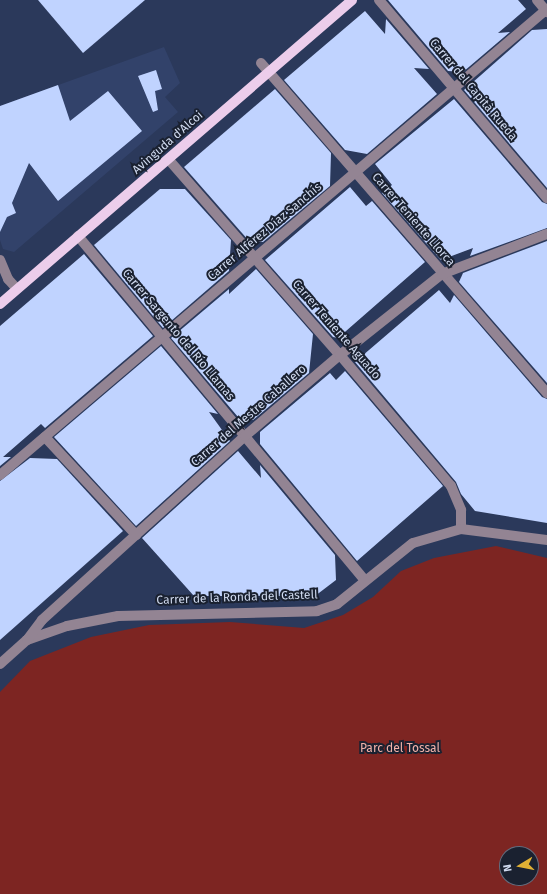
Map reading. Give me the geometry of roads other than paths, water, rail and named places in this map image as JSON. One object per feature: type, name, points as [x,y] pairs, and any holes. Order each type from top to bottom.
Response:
[{"type":"main road","name":"Avinguda d'Alcoi","points":[[0,304],[169,160],[352,0]]},
{"type":"street","name":"Carrer del Capità Rueda","points":[[379,0],[547,198]]},
{"type":"street","points":[[537,0],[547,10]]},
{"type":"street","name":"Carrer Alférez Díaz Sanchís","points":[[0,475],[547,10]]},
{"type":"street","name":"Carrer Teniente Llorca","points":[[261,63],[354,173],[547,393]]},
{"type":"street","name":"Carrer Teniente Aguado","points":[[169,160],[256,257],[450,486],[461,510],[461,529]]},
{"type":"street","name":"Carrer del Mestre Caballero","points":[[0,664],[27,640],[42,620],[245,436],[340,355],[442,274],[547,234]]},
{"type":"street","name":"Carrer Sargento del Río Llamas","points":[[78,236],[364,580]]},
{"type":"street","points":[[0,260],[8,279],[17,289]]},
{"type":"street","points":[[45,437],[136,535]]},
{"type":"street","name":"Carrer de la Ronda del Castell","points":[[27,640],[67,626],[118,616],[317,611],[337,604],[364,580],[413,543],[461,529],[547,540]]},
{"type":"park label","name":"Parc del Tossal","points":[[400,749]]}]
